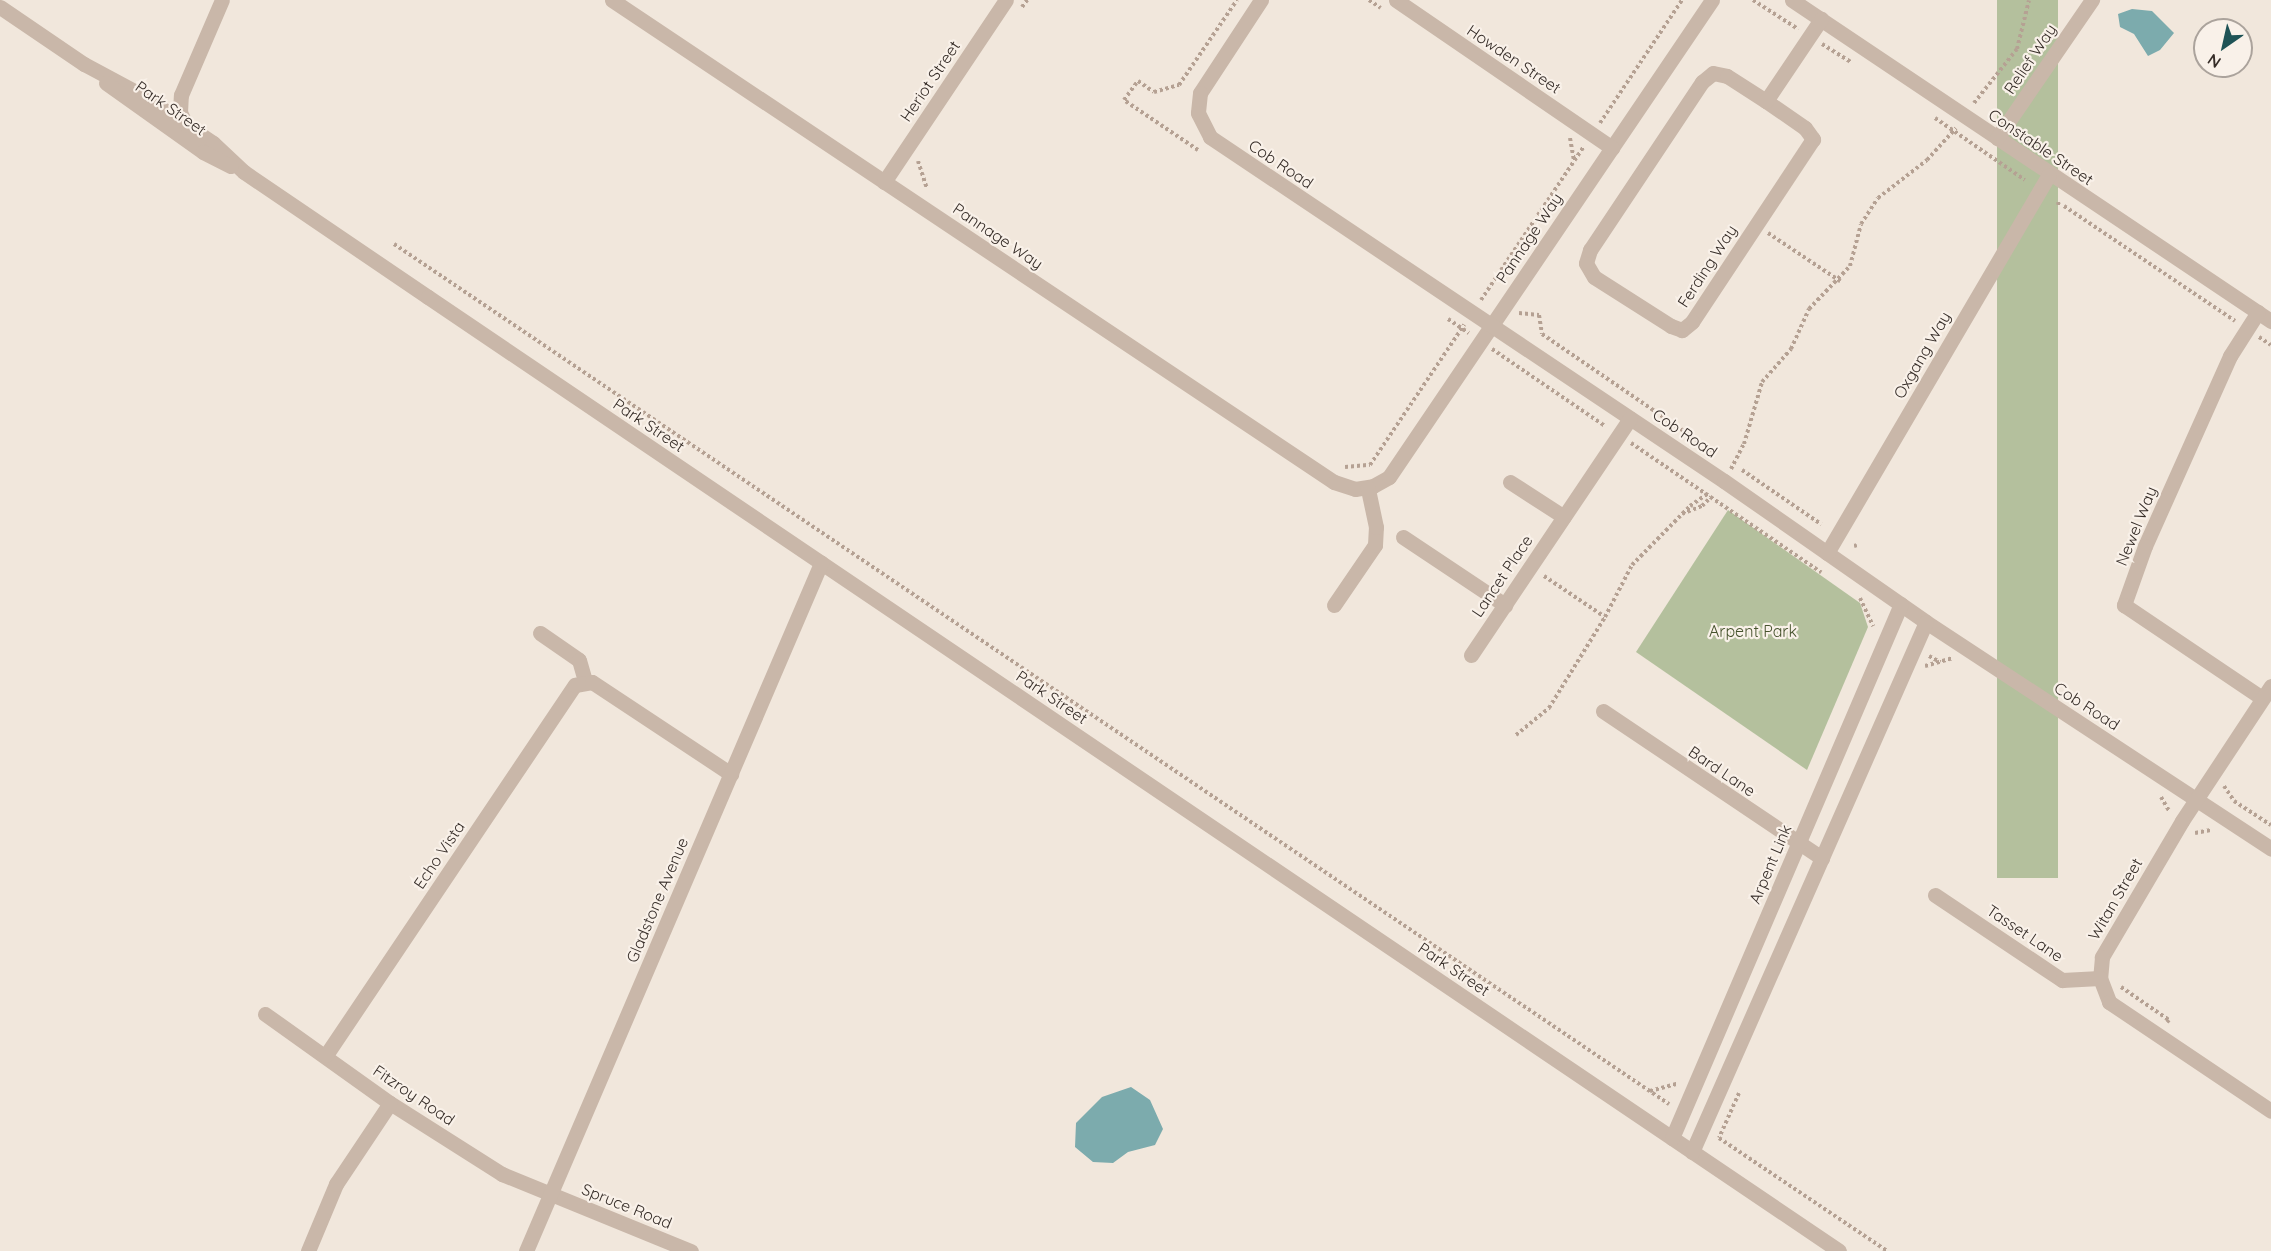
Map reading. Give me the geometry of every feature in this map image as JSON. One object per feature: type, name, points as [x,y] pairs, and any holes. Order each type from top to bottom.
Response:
[{"type":"street","points":[[186,125],[180,112],[182,95],[222,0]]},
{"type":"street","name":"Pannage Way","points":[[612,0],[1334,482],[1355,489],[1368,488],[1389,477],[1712,0]]},
{"type":"street","name":"Heriot Street","points":[[884,182],[1006,0]]},
{"type":"street","name":"Cob Road","points":[[1261,0],[1200,93],[1197,113],[1205,130],[1217,143],[1724,481],[1926,622],[2271,849]]},
{"type":"street","name":"Howden Street","points":[[1396,0],[1612,148]]},
{"type":"street","name":"Constable Street","points":[[1792,0],[2049,175],[2265,317]]},
{"type":"street","name":"Relief Way","points":[[1997,138],[2092,0]]},
{"type":"street","name":"Park Street","points":[[0,7],[84,64],[132,105],[203,152],[244,172]]},
{"type":"street","points":[[1766,101],[1821,19]]},
{"type":"street","name":"Park Street","points":[[84,64],[140,93],[186,125],[244,172],[1839,1251]]},
{"type":"street","name":"Ferding Way","points":[[1713,73],[1727,76],[1766,101],[1805,128],[1813,139],[1692,322],[1683,330],[1671,326],[1594,277],[1586,262],[1590,250],[1702,82],[1713,73]]},
{"type":"street","name":"Oxgang Way","points":[[1827,552],[2049,175]]},
{"type":"street","name":"Newel Way","points":[[2265,317],[2230,356],[2154,525],[2124,605],[2267,692]]},
{"type":"street","name":"Lancet Place","points":[[1471,655],[1630,418]]},
{"type":"street","points":[[1510,482],[1564,517]]},
{"type":"street","points":[[1334,604],[1375,545],[1376,527],[1368,488]]},
{"type":"street","points":[[1404,537],[1505,605]]},
{"type":"street","name":"Gladstone Avenue","points":[[526,1251],[821,563]]},
{"type":"street","name":"Arpent Link","points":[[1672,1138],[1901,604]]},
{"type":"street","points":[[1692,1152],[1926,622]]},
{"type":"street","points":[[540,633],[579,660],[585,681],[731,774]]},
{"type":"street","name":"Echo Vista","points":[[326,1055],[575,685],[585,681]]},
{"type":"street","name":"Witan Street","points":[[2100,978],[2102,957],[2185,828],[2197,799],[2267,692]]},
{"type":"street","name":"Bard Lane","points":[[1603,711],[1822,858]]},
{"type":"street","name":"Tasset Lane","points":[[1935,895],[2062,980],[2081,982],[2100,978]]},
{"type":"street","points":[[2100,978],[2109,1002],[2271,1111]]},
{"type":"street","name":"Fitzroy Road","points":[[265,1014],[326,1055],[390,1103],[502,1174],[551,1194]]},
{"type":"street","points":[[308,1251],[336,1184],[390,1103]]},
{"type":"street","name":"Spruce Road","points":[[551,1194],[691,1251]]},
{"type":"path","points":[[1334,461],[1344,467],[1370,465],[1682,0]]},
{"type":"path","points":[[1753,0],[1857,66]]},
{"type":"path","points":[[1682,514],[1702,506],[1724,481],[1744,444],[1762,382],[1791,349],[1809,309],[1840,281],[1850,266],[1861,225],[1878,198],[1927,160],[1965,117],[2017,49],[2029,0]]},
{"type":"path","points":[[1927,113],[2025,180]]},
{"type":"path","points":[[927,189],[937,196]]},
{"type":"path","points":[[2060,205],[2249,336],[2256,335],[2271,345]]},
{"type":"path","points":[[1756,225],[1840,281]]},
{"type":"path","points":[[394,244],[1683,1113]]},
{"type":"path","points":[[1502,311],[1539,315],[1542,334],[1719,455]]},
{"type":"path","points":[[1726,460],[1821,524]]},
{"type":"path","points":[[1516,735],[1549,708],[1605,617],[1632,565],[1682,514],[1707,494]]},
{"type":"path","points":[[1920,676],[1925,666],[1958,657]]},
{"type":"path","points":[[2154,787],[2164,807],[2185,828],[2199,832],[2216,829]]},
{"type":"path","points":[[2234,801],[2271,825]]},
{"type":"path","points":[[2185,828],[2199,832]]},
{"type":"path","points":[[2117,984],[2169,1020],[2163,1028]]},
{"type":"path","points":[[1719,1138],[1743,1083]]},
{"type":"path","points":[[1703,1127],[1887,1251]]},
{"type":"green space","points":[[1997,0],[2058,0],[2058,878],[1997,878]]},
{"type":"green space","name":"Arpent Park","points":[[1728,510],[1860,603],[1868,627],[1807,770],[1636,652]]},
{"type":"water","points":[[2132,9],[2152,11],[2174,33],[2160,50],[2148,56],[2134,34],[2120,27],[2118,14]]},
{"type":"water","points":[[1131,1087],[1150,1100],[1163,1129],[1155,1145],[1128,1152],[1113,1163],[1093,1162],[1075,1147],[1076,1123],[1102,1097]]}]
